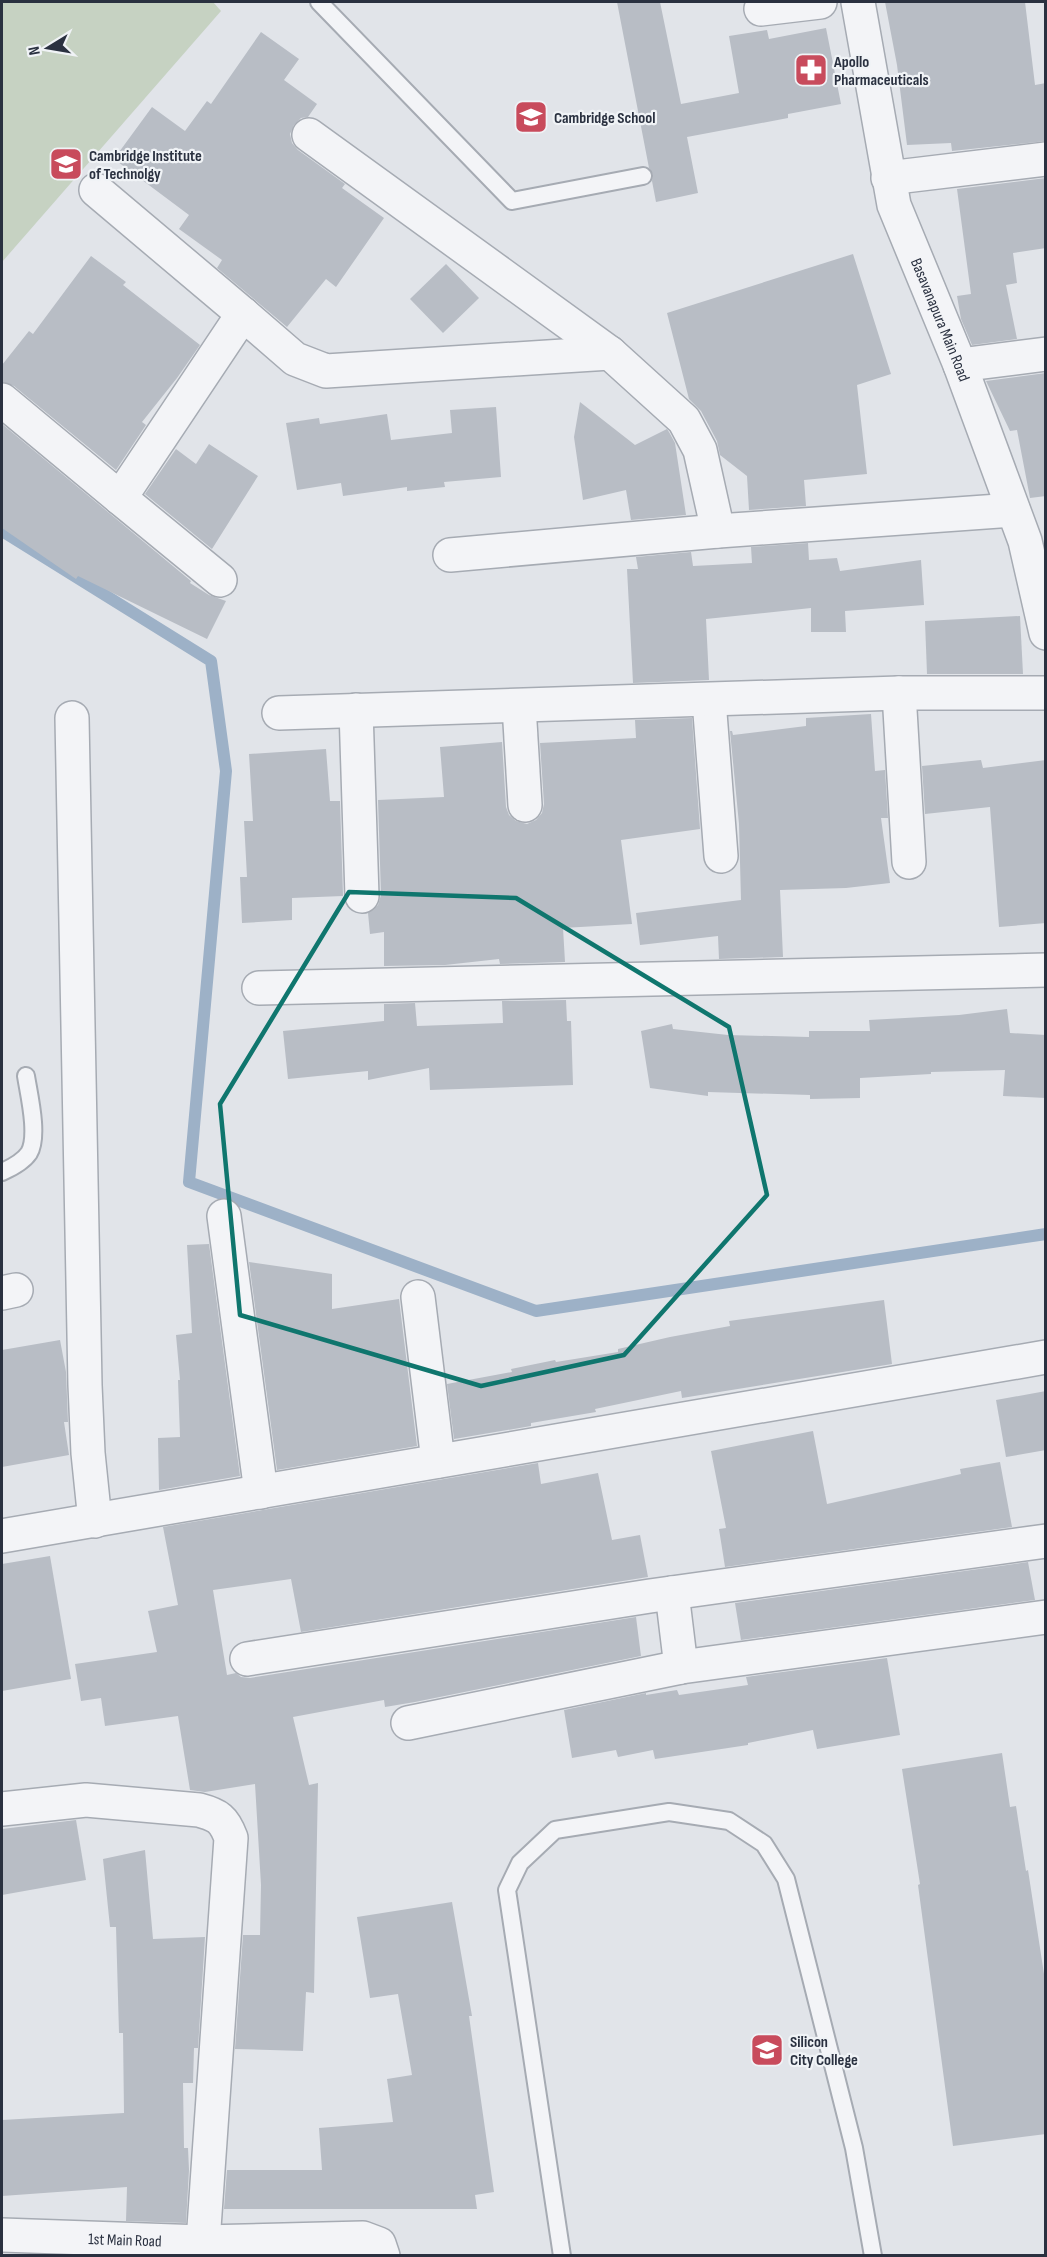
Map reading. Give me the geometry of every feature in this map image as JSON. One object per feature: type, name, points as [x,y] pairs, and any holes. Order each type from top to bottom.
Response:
[{"type":"street","points":[[761,9],[820,2]]},
{"type":"street","name":"Basavanapura Main Road","points":[[858,2],[894,205],[960,365],[1013,510],[1028,553],[1046,633]]},
{"type":"street","points":[[309,135],[610,353],[684,420],[700,450],[718,531]]},
{"type":"street","points":[[888,178],[1046,159]]},
{"type":"street","points":[[96,190],[295,359],[326,370],[610,353]]},
{"type":"street","points":[[120,498],[243,314]]},
{"type":"street","points":[[960,365],[1046,354]]},
{"type":"street","points":[[2,400],[220,580]]},
{"type":"street","points":[[450,555],[718,531],[1013,510]]},
{"type":"street","points":[[279,713],[899,693],[1046,693]]},
{"type":"street","points":[[899,693],[909,862]]},
{"type":"street","points":[[710,700],[721,856]]},
{"type":"street","points":[[519,706],[525,805]]},
{"type":"street","points":[[356,710],[362,896]]},
{"type":"street","points":[[72,718],[85,1386],[88,1453],[96,1521]]},
{"type":"street","points":[[259,988],[1046,970]]},
{"type":"street","points":[[224,1216],[261,1492]]},
{"type":"street","points":[[418,1297],[438,1461]]},
{"type":"street","points":[[2,1536],[1046,1357]]},
{"type":"street","points":[[248,1659],[672,1593],[1046,1541]]},
{"type":"street","points":[[672,1593],[681,1667]]},
{"type":"street","points":[[408,1723],[681,1667],[1046,1617]]},
{"type":"street","points":[[2,1809],[86,1800],[199,1809],[213,1814],[225,1824],[231,1838],[203,2242]]},
{"type":"street","name":"1st Main Road","points":[[2,2235],[203,2242],[363,2238],[379,2244],[383,2256]]},
{"type":"lane","points":[[319,2],[512,201],[643,176]]},
{"type":"lane","points":[[2,1172],[23,1160],[30,1151],[33,1132],[26,1076]]},
{"type":"lane","points":[[562,2256],[507,1890],[520,1863],[555,1830],[669,1812],[729,1821],[764,1844],[786,1879],[854,2148],[873,2256]]},
{"type":"highlighted area","points":[[349,892],[516,898],[729,1027],[767,1195],[624,1355],[481,1386],[240,1315],[220,1104]]},
{"type":"green space","name":"Cambridge Institute of Technolgy","points":[[2,2],[213,2],[221,11],[2,262]]},
{"type":"building","points":[[617,2],[660,2],[681,104],[739,93],[729,36],[767,30],[769,39],[826,28],[841,104],[788,114],[788,118],[687,137],[698,193],[656,202],[653,175],[649,168]]},
{"type":"building","points":[[885,2],[1025,2],[1035,85],[1046,83],[1046,141],[952,151],[951,143],[907,145],[897,65]]},
{"type":"building","points":[[261,32],[299,59],[284,80],[317,104],[308,117],[301,118],[294,125],[290,134],[292,143],[298,150],[345,184],[342,188],[384,218],[336,287],[326,279],[287,327],[217,268],[222,260],[179,229],[189,215],[114,159],[152,107],[185,131],[207,101],[211,104]]},
{"type":"building","points":[[1046,178],[1046,248],[1013,253],[1017,283],[1006,285],[1017,339],[972,345],[961,319],[957,296],[971,294],[957,189]]},
{"type":"building","points":[[853,254],[891,374],[857,385],[867,474],[804,480],[806,506],[749,510],[747,476],[720,455],[717,441],[701,411],[689,399],[667,313]]},
{"type":"building","points":[[91,256],[126,282],[123,285],[200,345],[142,422],[146,425],[116,470],[14,386],[2,382],[2,365],[29,331],[33,334]]},
{"type":"building","points":[[446,264],[479,298],[443,333],[410,299]]},
{"type":"building","points":[[1046,373],[1046,496],[1030,498],[1017,430],[1010,431],[986,381]]},
{"type":"building","points":[[580,402],[635,445],[667,429],[675,443],[686,515],[631,520],[626,490],[583,500],[574,437]]},
{"type":"building","points":[[496,407],[501,477],[444,482],[445,487],[407,491],[407,487],[343,496],[341,483],[297,490],[286,423],[319,418],[320,424],[387,414],[391,440],[452,433],[450,410]]},
{"type":"building","points":[[2,424],[191,581],[190,583],[209,595],[226,601],[207,639],[78,576],[76,579],[2,528]]},
{"type":"building","points":[[209,444],[258,476],[212,549],[145,494],[176,449],[196,464]]},
{"type":"building","points":[[808,543],[809,560],[837,558],[840,571],[921,560],[924,605],[845,611],[846,632],[811,632],[811,608],[706,619],[709,680],[633,683],[627,569],[638,569],[636,557],[691,552],[693,566],[752,563],[751,547]]},
{"type":"building","points":[[1020,616],[1023,674],[927,674],[925,621]]},
{"type":"building","points":[[871,714],[875,771],[885,770],[888,818],[881,818],[890,883],[846,888],[780,890],[783,957],[719,959],[718,936],[640,945],[636,913],[741,900],[739,824],[730,731],[733,735],[806,726],[806,718]]},
{"type":"building","points":[[692,718],[700,829],[621,840],[632,924],[563,928],[565,962],[500,964],[499,959],[445,965],[384,966],[384,932],[370,934],[368,913],[378,905],[381,895],[378,800],[444,797],[440,747],[502,742],[506,807],[509,815],[516,821],[527,824],[536,820],[542,813],[544,804],[540,743],[636,738],[635,720]]},
{"type":"building","points":[[326,749],[330,801],[340,801],[343,896],[292,898],[292,920],[242,923],[240,877],[247,877],[244,821],[253,821],[249,754]]},
{"type":"building","points":[[981,760],[983,768],[1046,760],[1046,923],[999,927],[990,807],[925,814],[922,766]]},
{"type":"building","points":[[566,1000],[567,1021],[571,1021],[573,1085],[430,1090],[429,1068],[368,1080],[368,1071],[288,1079],[283,1031],[384,1021],[384,1004],[415,1003],[417,1026],[503,1023],[502,1001]]},
{"type":"building","points":[[1007,1009],[1010,1033],[1046,1035],[1046,1098],[1003,1096],[1005,1070],[931,1072],[931,1074],[860,1078],[860,1098],[810,1099],[810,1095],[708,1092],[708,1096],[650,1088],[641,1031],[672,1024],[673,1029],[728,1035],[809,1037],[809,1031],[870,1031],[869,1020],[959,1015]]},
{"type":"building","points":[[209,1244],[240,1476],[159,1490],[158,1438],[180,1437],[178,1380],[180,1380],[176,1335],[192,1333],[187,1245]]},
{"type":"building","points":[[249,1262],[332,1274],[332,1309],[399,1299],[417,1446],[277,1470]]},
{"type":"building","points":[[884,1300],[892,1364],[682,1398],[681,1391],[595,1409],[596,1412],[531,1423],[531,1426],[454,1439],[447,1384],[512,1372],[511,1369],[555,1360],[556,1362],[618,1352],[618,1349],[730,1326],[729,1321]]},
{"type":"building","points":[[60,1340],[66,1372],[68,1422],[64,1422],[69,1455],[2,1467],[2,1350]]},
{"type":"building","points":[[1046,1391],[1046,1450],[1006,1457],[996,1400]]},
{"type":"building","points":[[813,1431],[827,1504],[961,1474],[960,1469],[1000,1462],[1012,1527],[725,1567],[719,1529],[726,1528],[711,1451]]},
{"type":"building","points":[[538,1463],[541,1484],[598,1473],[612,1540],[640,1535],[648,1577],[301,1632],[291,1579],[213,1590],[227,1675],[236,1673],[241,1677],[250,1678],[636,1617],[641,1656],[415,1702],[385,1707],[384,1700],[293,1717],[309,1785],[318,1783],[314,1993],[306,1992],[303,2051],[235,2049],[243,1935],[260,1935],[261,1885],[255,1784],[205,1792],[190,1790],[178,1716],[105,1726],[101,1698],[81,1701],[75,1664],[157,1652],[148,1611],[178,1605],[163,1527]]},
{"type":"building","points":[[50,1556],[71,1679],[2,1691],[2,1564]]},
{"type":"building","points":[[1028,1562],[1035,1600],[741,1640],[735,1603]]},
{"type":"building","points":[[887,1658],[900,1735],[817,1749],[813,1730],[748,1743],[748,1745],[655,1759],[653,1750],[618,1757],[616,1750],[572,1758],[564,1710],[646,1693],[646,1695],[677,1690],[679,1695],[748,1685],[746,1677]]},
{"type":"building","points":[[1002,1753],[1010,1807],[1016,1806],[1046,1987],[1046,2134],[953,2146],[918,1885],[920,1884],[902,1769]]},
{"type":"building","points":[[76,1820],[86,1880],[2,1895],[2,1829]]},
{"type":"building","points":[[145,1850],[153,1939],[205,1937],[198,2048],[194,2048],[193,2083],[183,2083],[184,2148],[188,2148],[189,2170],[186,2223],[126,2221],[127,2187],[2,2196],[2,2120],[124,2113],[123,2033],[119,2033],[116,1927],[110,1927],[103,1859]]},
{"type":"building","points":[[452,1902],[472,2016],[469,2016],[494,2192],[475,2195],[477,2209],[224,2209],[227,2170],[322,2170],[319,2128],[393,2122],[387,2079],[412,2075],[398,1994],[370,1998],[357,1917]]},
{"type":"waterway","points":[[2,531],[211,661],[226,771],[189,1182],[536,1311],[1046,1234]]},
{"type":"place","name":"Apollo Pharmaceuticals","points":[[811,70]]},
{"type":"place","name":"Cambridge School","points":[[531,117]]},
{"type":"place","name":"Cambridge Institute of Technolgy","points":[[66,164]]},
{"type":"place","name":"Silicon City College","points":[[767,2050]]}]
